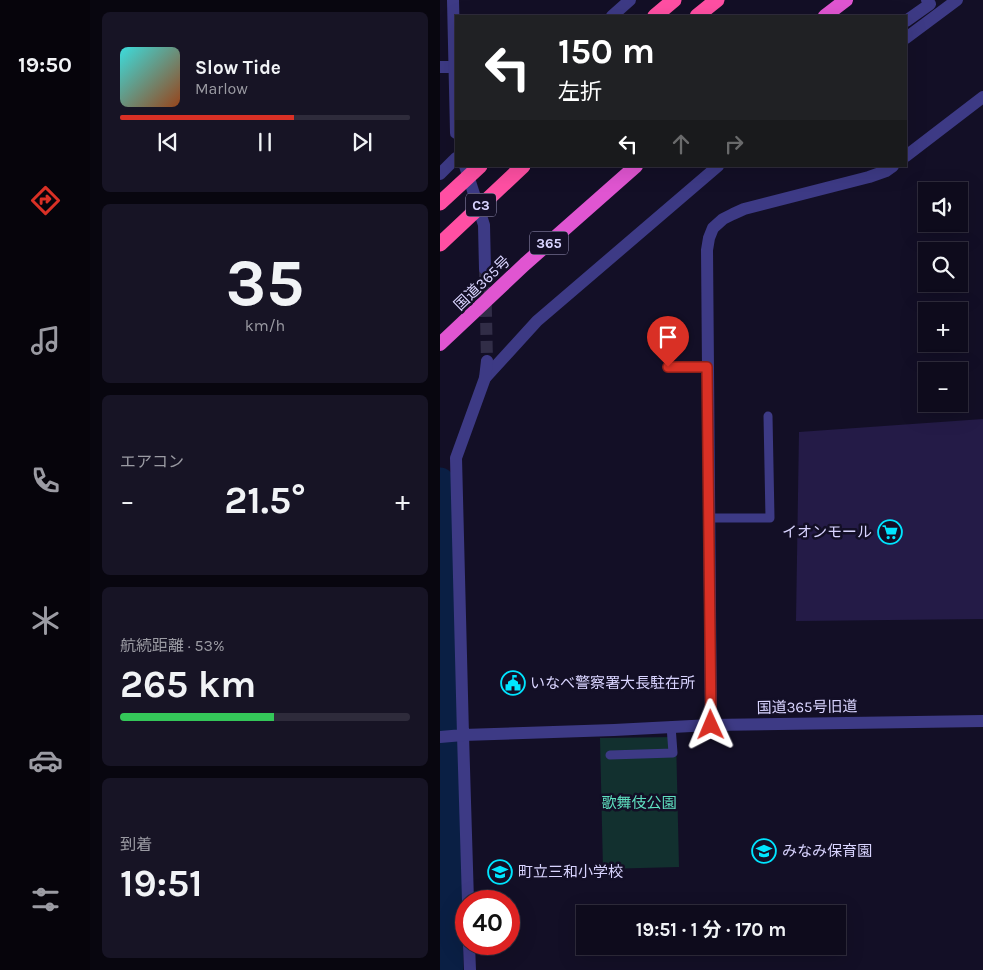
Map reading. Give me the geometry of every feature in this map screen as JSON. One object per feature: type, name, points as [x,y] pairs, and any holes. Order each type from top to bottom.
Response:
[{"type":"highway","points":[[644,15],[660,0]]},
{"type":"highway","points":[[656,15],[674,0]]},
{"type":"highway","points":[[698,15],[717,0]]},
{"type":"highway","points":[[826,15],[846,0]]},
{"type":"highway","name":"C3","points":[[440,204],[479,167]]},
{"type":"highway","name":"C3","points":[[440,244],[522,167]]},
{"type":"highway","name":"国道365号","points":[[440,344],[525,264],[635,167]]},
{"type":"street","points":[[452,0],[447,67],[455,126]]},
{"type":"street","points":[[613,15],[630,0]]},
{"type":"street","points":[[907,37],[957,0]]},
{"type":"street","points":[[907,20],[931,1]]},
{"type":"street","points":[[907,155],[983,97]]},
{"type":"street","points":[[440,174],[455,159]]},
{"type":"street","points":[[465,167],[484,225],[485,269]]},
{"type":"street","points":[[485,378],[537,321],[717,167]]},
{"type":"street","points":[[711,725],[706,250],[709,238],[714,228],[723,219],[744,209],[869,177],[892,167]]},
{"type":"street","points":[[467,890],[452,736],[456,458],[485,378],[487,360]]},
{"type":"street","name":"国道365号旧道","points":[[452,736],[671,726],[983,721]]},
{"type":"street","points":[[469,955],[470,970]]},
{"type":"lane","points":[[668,367],[707,367]]},
{"type":"lane","points":[[709,518],[770,518],[768,416]]},
{"type":"lane","points":[[610,755],[673,753],[671,726]]},
{"type":"green space","name":"歌舞伎公園","points":[[676,737],[679,867],[603,869],[600,738]]},
{"type":"building","name":"イオンモール","points":[[983,419],[983,619],[796,621],[799,432]]},
{"type":"waterway","points":[[440,482],[448,762],[449,970]]},
{"type":"tunnel","points":[[485,269],[487,361]]},
{"type":"place","name":"イオンモール","points":[[890,532]]},
{"type":"place","name":"いなべ警察署大長駐在所","points":[[513,683]]},
{"type":"place","name":"みなみ保育園","points":[[764,851]]},
{"type":"place","name":"町立三和小学校","points":[[500,872]]},
{"type":"route","points":[[668,367],[707,367],[711,725]]}]
